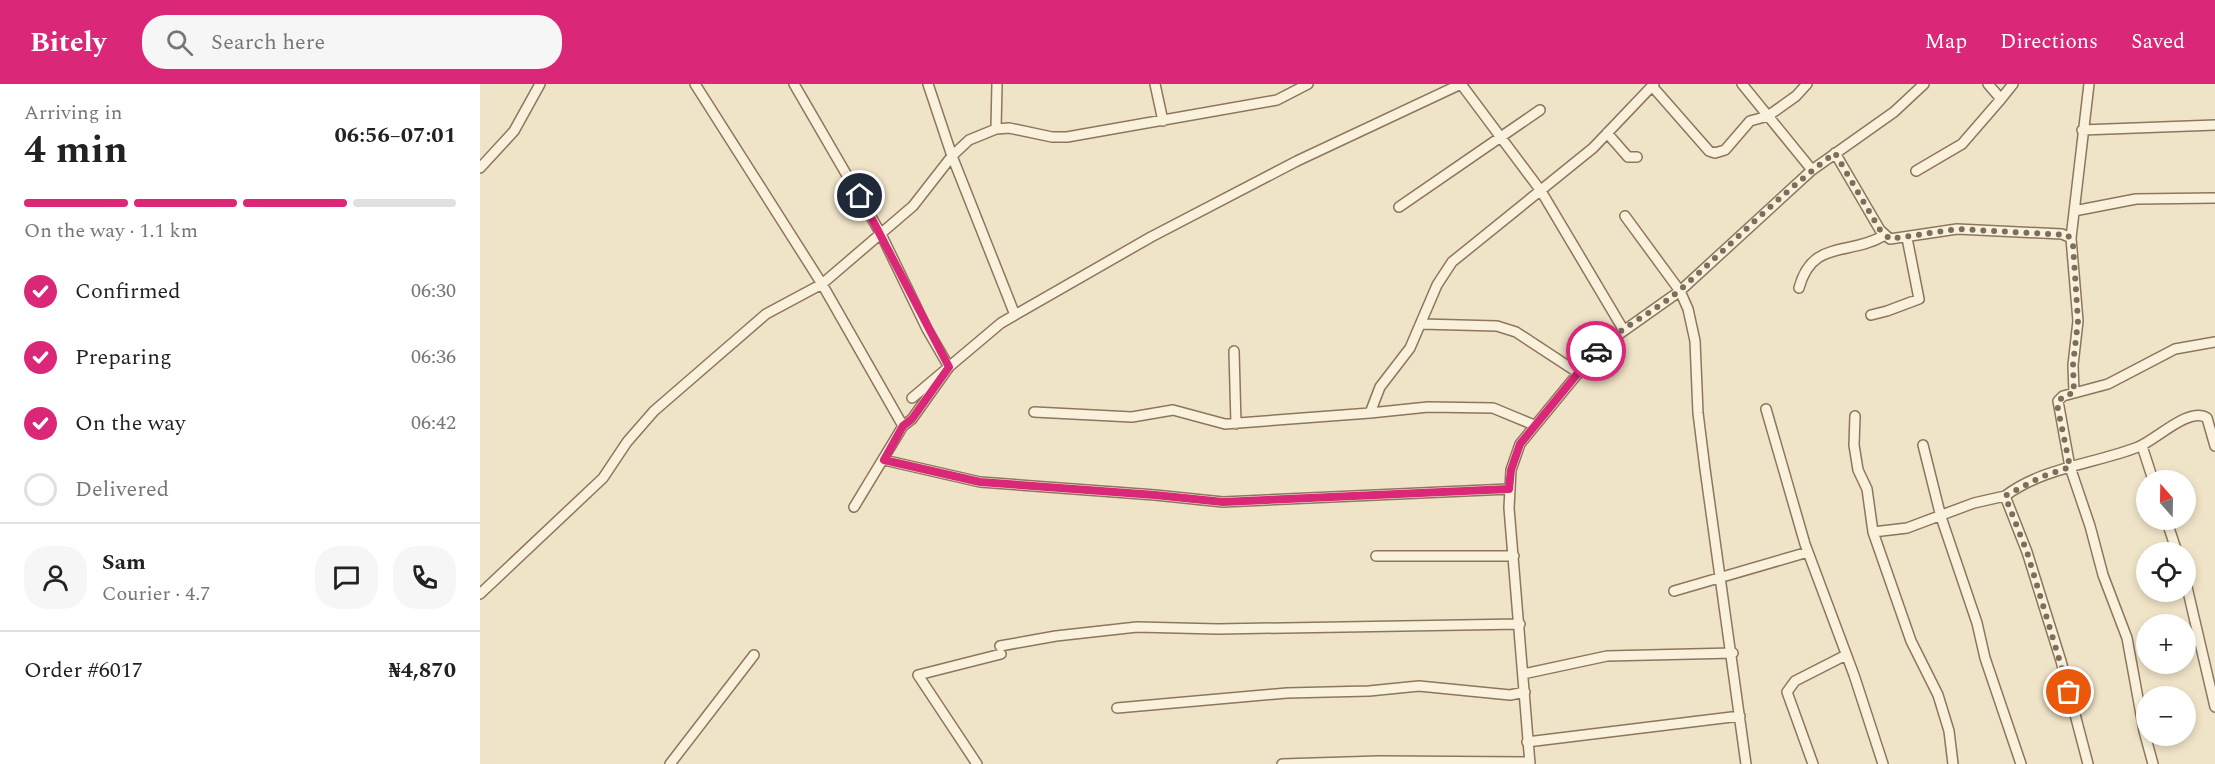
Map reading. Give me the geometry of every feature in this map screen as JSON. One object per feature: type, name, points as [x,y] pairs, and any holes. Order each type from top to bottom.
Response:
[{"type":"street","points":[[480,168],[514,131],[540,84]]},
{"type":"street","points":[[694,84],[710,117]]},
{"type":"street","points":[[694,84],[822,284],[903,426]]},
{"type":"street","points":[[794,84],[881,234],[927,329],[949,367],[912,419],[903,426],[854,507]]},
{"type":"street","points":[[928,84],[952,156],[1014,315]]},
{"type":"street","points":[[996,129],[998,84]]},
{"type":"street","points":[[1155,84],[1163,121]]},
{"type":"street","points":[[480,594],[603,478],[627,442],[654,411],[766,314],[822,284],[914,206],[952,156],[969,140],[996,129],[1009,128],[1052,137],[1067,137],[1277,100],[1308,84]]},
{"type":"street","points":[[912,398],[1001,323],[1014,315],[1151,237],[1297,161],[1461,84],[1541,191],[1623,329]]},
{"type":"street","points":[[1742,84],[1812,170]]},
{"type":"street","points":[[1370,413],[1380,387],[1410,348],[1437,285],[1452,262],[1495,225],[1541,191],[1607,133],[1653,85],[1709,151],[1715,153],[1725,150],[1750,121],[1768,116],[1796,96],[1807,84]]},
{"type":"street","points":[[1282,764],[1379,761],[1530,763],[1509,489],[1515,455],[1534,425],[1598,349],[1623,329],[1680,291],[1812,170],[1893,112],[1924,84]]},
{"type":"street","points":[[1988,84],[2001,99]]},
{"type":"street","points":[[1916,171],[1962,144],[2013,84]]},
{"type":"street","points":[[2074,393],[2073,365],[2078,321],[2071,238],[2089,84]]},
{"type":"street","points":[[1399,207],[1540,110]]},
{"type":"street","points":[[2082,130],[2215,125]]},
{"type":"street","points":[[1607,133],[1628,157],[1637,157]]},
{"type":"street","points":[[1835,153],[1883,236]]},
{"type":"street","points":[[2074,212],[2136,199],[2215,198]]},
{"type":"street","points":[[1625,216],[1680,291],[1688,309],[1695,342],[1698,413],[1733,653],[1746,764]]},
{"type":"street","points":[[1799,288],[1806,268],[1814,259],[1842,248],[1854,249],[1883,236],[1897,239],[1957,229],[2062,234],[2071,238]]},
{"type":"street","points":[[1871,315],[1919,299],[1907,238]]},
{"type":"street","points":[[1421,324],[1497,326],[1516,332],[1577,372]]},
{"type":"street","points":[[2153,764],[2144,731],[2127,638],[2103,575],[2090,526],[2070,467],[2057,404],[2063,396],[2122,378],[2151,360],[2175,349],[2215,342]]},
{"type":"street","points":[[1234,351],[1236,424]]},
{"type":"street","points":[[1034,412],[1132,417],[1173,410],[1219,424],[1236,424],[1283,421],[1318,415],[1347,416],[1428,407],[1493,408],[1534,425]]},
{"type":"street","points":[[1766,409],[1808,552],[1883,764]]},
{"type":"street","points":[[1855,416],[1854,445],[1858,470],[1867,489],[1873,532],[1911,641],[1938,695],[1949,730],[1953,764]]},
{"type":"street","points":[[1873,532],[1907,528],[1974,503],[2005,496],[2041,477],[2142,446],[2188,418],[2203,416],[2210,423],[2215,446]]},
{"type":"street","points":[[1923,445],[1941,517],[1977,623],[1985,658],[2020,764]]},
{"type":"street","points":[[2142,446],[2150,470]]},
{"type":"street","points":[[884,460],[980,482],[1223,502],[1509,489]]},
{"type":"street","points":[[2005,496],[2027,552],[2061,661],[2088,764]]},
{"type":"street","points":[[1674,591],[1808,552]]},
{"type":"street","points":[[1377,556],[1514,556]]},
{"type":"street","points":[[2190,602],[2215,707]]},
{"type":"street","points":[[977,764],[918,675],[1056,636],[1137,627],[1218,629],[1520,624]]},
{"type":"street","points":[[1523,674],[1607,656],[1733,653]]},
{"type":"street","points":[[670,764],[754,655]]},
{"type":"street","points":[[1813,764],[1787,692],[1795,681],[1846,655]]},
{"type":"street","points":[[1117,708],[1287,693],[1369,691],[1419,686],[1510,695],[1525,692]]},
{"type":"street","points":[[1527,742],[1740,716]]},
{"type":"way so far","points":[[1596,351],[1623,329],[1680,291],[1766,209],[1835,153],[1883,236],[1890,239],[1957,229],[2068,235],[2073,245],[2078,321],[2073,365],[2074,393],[2063,396],[2057,404],[2070,467],[2051,472],[2005,496],[2027,552],[2069,692]]},
{"type":"route","points":[[860,196],[927,329],[949,367],[912,419],[903,426],[884,460],[980,482],[1223,502],[1509,489],[1511,470],[1520,444],[1596,351]]}]
